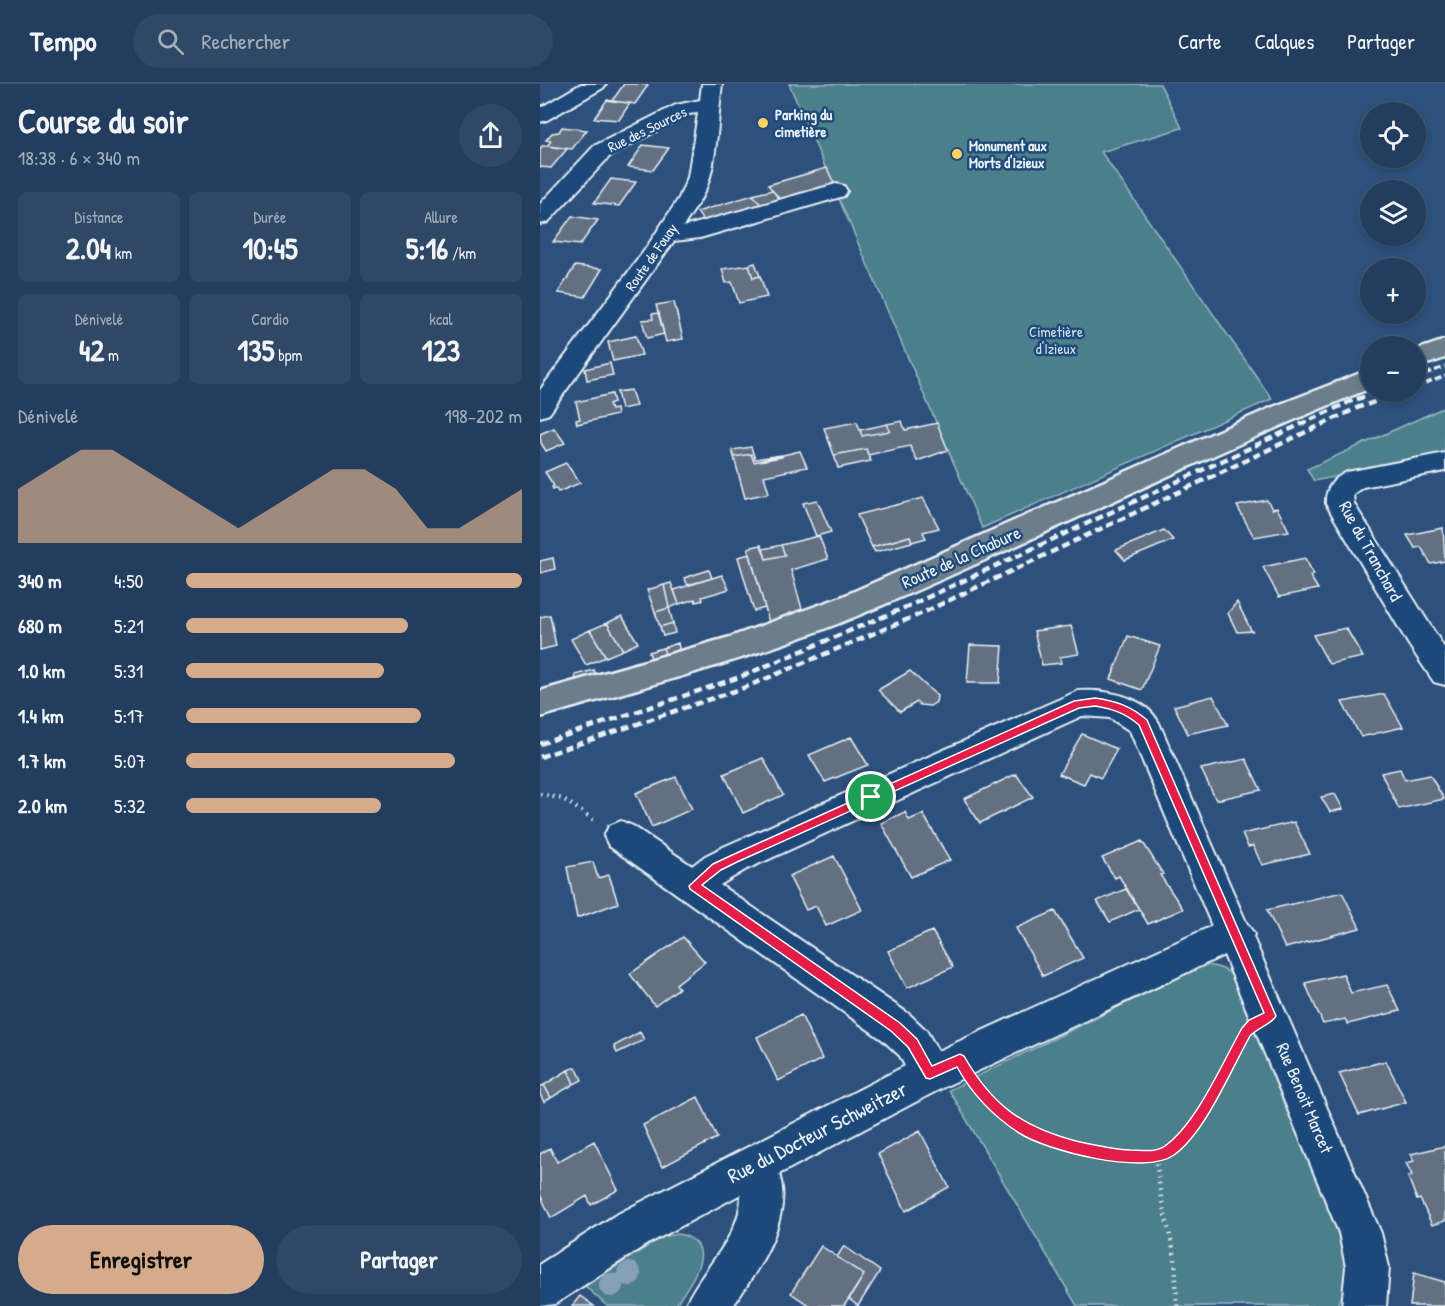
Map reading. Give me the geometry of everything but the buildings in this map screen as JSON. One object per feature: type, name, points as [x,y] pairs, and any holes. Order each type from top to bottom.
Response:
[{"type":"main road","points":[[1426,356],[1445,348]]},
{"type":"main road","name":"Route de la Chabure","points":[[540,704],[737,647],[852,605],[1283,413],[1360,382]]},
{"type":"street","points":[[540,116],[596,84]]},
{"type":"street","name":"Rue des Sources","points":[[540,217],[602,151],[711,94]]},
{"type":"street","name":"Route de Fouay","points":[[540,408],[668,234],[690,198],[699,177],[711,94]]},
{"type":"street","points":[[668,234],[692,233],[836,191]]},
{"type":"street","name":"Rue du Tranchard","points":[[1445,462],[1357,479],[1346,484],[1339,493],[1341,504],[1420,637],[1445,673]]},
{"type":"street","name":"Rue Benoit Marcet","points":[[694,886],[717,867],[733,859],[1078,704],[1095,702],[1113,705],[1130,712],[1143,723],[1271,1016],[1365,1244],[1369,1279],[1364,1306]]},
{"type":"street","points":[[621,836],[896,1027],[945,1067]]},
{"type":"street","name":"Rue du Docteur Schweitzer","points":[[540,1289],[629,1231],[945,1067],[1206,945],[1236,934]]},
{"type":"street","points":[[707,1306],[753,1232],[761,1204],[761,1184],[755,1164]]},
{"type":"path","points":[[540,794],[552,794],[560,798],[621,836]]},
{"type":"path","points":[[945,1067],[980,1092],[1003,1114],[1024,1129],[1044,1139],[1089,1152],[1131,1158],[1156,1157],[1169,1151],[1189,1132],[1246,1032],[1253,1024],[1271,1016]]},
{"type":"path","points":[[1156,1157],[1161,1198],[1174,1257],[1177,1306]]},
{"type":"green space","name":"Cimetière d'Izieux","points":[[789,84],[1160,84],[1182,128],[1101,152],[1272,399],[982,528]]},
{"type":"green space","points":[[1445,407],[1445,455],[1314,481],[1307,469]]},
{"type":"green space","points":[[1204,965],[1223,969],[1238,981],[1347,1241],[1348,1287],[1336,1306],[1077,1306],[949,1090]]},
{"type":"green space","points":[[678,1234],[691,1239],[698,1246],[701,1255],[694,1276],[675,1306],[607,1306],[585,1286],[662,1237]]},
{"type":"railway","points":[[1426,374],[1445,367]]},
{"type":"railway","points":[[1426,383],[1445,376]]},
{"type":"railway","points":[[540,744],[740,677],[911,605],[1360,398]]},
{"type":"railway","points":[[540,757],[746,687],[918,615],[1357,408],[1374,402]]},
{"type":"place","name":"Parking du cimetière","points":[[763,123]]},
{"type":"place","name":"Monument aux Morts d'Izieux","points":[[957,154]]},
{"type":"route","points":[[1095,702],[1113,705],[1130,712],[1143,723],[1271,1016],[1253,1024],[1246,1032],[1194,1125],[1169,1151],[1156,1157],[1110,1156],[1044,1139],[1024,1129],[986,1098],[966,1074],[960,1060],[930,1074],[913,1043],[896,1027],[694,886],[717,867],[871,797],[1078,704],[1095,702]]}]
